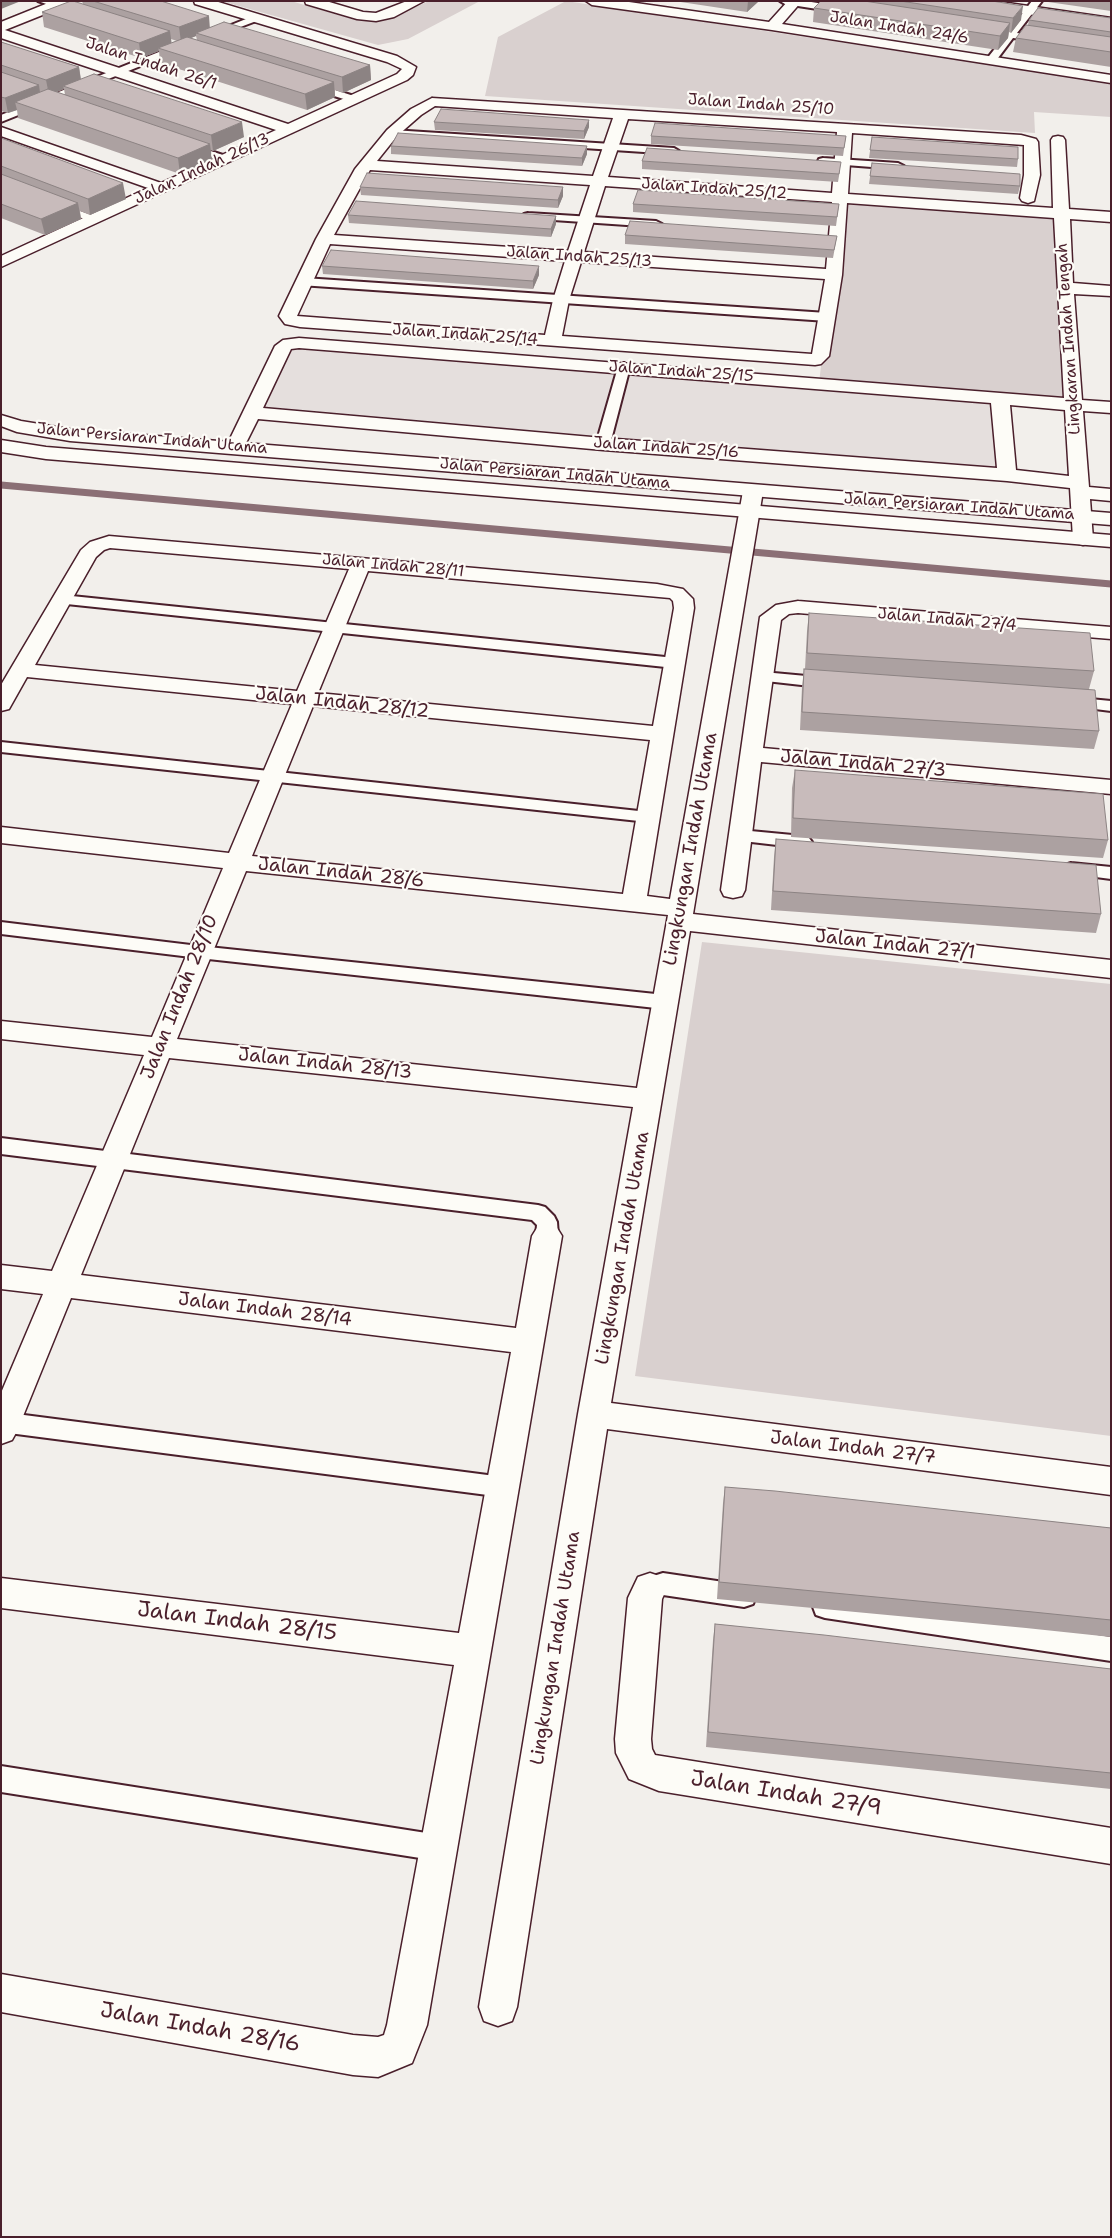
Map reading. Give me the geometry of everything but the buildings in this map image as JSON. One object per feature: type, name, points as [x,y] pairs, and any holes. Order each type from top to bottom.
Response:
[{"type":"street","points":[[200,1],[256,18]]},
{"type":"street","points":[[311,1],[362,16],[376,17],[389,14],[418,1]]},
{"type":"street","name":"Jalan Indah 24/6","points":[[592,1],[772,26],[1111,78]]},
{"type":"street","points":[[965,1],[1034,6],[1111,22]]},
{"type":"street","points":[[772,26],[792,2]]},
{"type":"street","points":[[1,27],[55,3]]},
{"type":"street","name":"Jalan Indah 26/13","points":[[1,262],[402,77],[408,72],[409,67],[401,62],[256,18]]},
{"type":"street","name":"Jalan Indah 26/1","points":[[1,33],[289,129]]},
{"type":"street","name":"Jalan Indah 25/10","points":[[432,102],[1021,139],[1031,142],[1027,174],[1028,198]]},
{"type":"street","name":"Jalan Indah 25/14","points":[[432,102],[416,112],[392,133],[362,169],[349,202],[324,239],[288,316],[291,320],[815,360],[820,356],[827,317]]},
{"type":"street","points":[[552,341],[561,300],[574,257],[622,114]]},
{"type":"street","points":[[827,317],[834,275],[832,236],[841,198],[845,128]]},
{"type":"street","points":[[1,131],[161,188]]},
{"type":"street","name":"Lingkaran Indah Tengah","points":[[1058,140],[1060,213],[1083,538]]},
{"type":"street","name":"Jalan Indah 25/12","points":[[367,164],[1111,217]]},
{"type":"street","name":"Jalan Indah 25/13","points":[[324,239],[834,275]]},
{"type":"street","points":[[1,244],[23,252]]},
{"type":"street","points":[[1065,288],[1111,291]]},
{"type":"street","name":"Jalan Indah 25/15","points":[[253,413],[284,346],[299,343],[624,367],[1111,408]]},
{"type":"street","points":[[1000,398],[1007,475]]},
{"type":"street","points":[[235,447],[253,413]]},
{"type":"street","name":"Jalan Indah 25/16","points":[[253,413],[603,444],[1007,475],[1111,495]]},
{"type":"street","name":"Jalan Persiaran Indah Utama","points":[[1,420],[17,426],[70,435],[1111,519]]},
{"type":"street","name":"Jalan Persiaran Indah Utama","points":[[1,446],[46,453],[1111,541]]},
{"type":"street","name":"Lingkungan Indah Utama","points":[[498,2007],[594,1414],[753,491]]},
{"type":"street","name":"Jalan Indah 28/11","points":[[62,600],[88,554],[97,546],[109,542],[657,590],[676,593],[683,599],[684,608],[675,663]]},
{"type":"street","name":"Jalan Indah 28/10","points":[[2,1425],[62,1285],[360,564]]},
{"type":"street","points":[[1,704],[62,600]]},
{"type":"street","name":"Jalan Indah 27/4","points":[[763,677],[771,617],[783,609],[798,607],[1111,633]]},
{"type":"street","points":[[634,902],[675,663]]},
{"type":"street","name":"Jalan Indah 28/12","points":[[21,670],[304,700],[662,734]]},
{"type":"street","points":[[733,890],[763,677]]},
{"type":"street","name":"Jalan Indah 27/3","points":[[751,754],[1111,787]]},
{"type":"street","name":"Jalan Indah 28/6","points":[[1,835],[236,862],[634,902],[680,915]]},
{"type":"street","name":"Jalan Indah 27/1","points":[[680,915],[1111,969]]},
{"type":"street","name":"Jalan Indah 28/13","points":[[1,1030],[648,1099]]},
{"type":"street","points":[[439,1848],[547,1236]]},
{"type":"street","name":"Jalan Indah 28/14","points":[[1,1277],[528,1342]]},
{"type":"street","name":"Jalan Indah 27/7","points":[[594,1414],[1111,1481]]},
{"type":"street","name":"Jalan Indah 27/9","points":[[650,1588],[645,1598],[633,1739],[634,1753],[642,1767],[659,1774],[1111,1846]]},
{"type":"street","name":"Jalan Indah 28/15","points":[[1,1593],[473,1651]]},
{"type":"street","name":"Jalan Indah 28/16","points":[[1,1993],[353,2055],[378,2057],[398,2049],[407,2025],[439,1848]]},
{"type":"lane","points":[[792,2],[854,12]]},
{"type":"lane","points":[[55,3],[82,14]]},
{"type":"lane","points":[[992,60],[1034,6]]},
{"type":"lane","points":[[1,119],[256,18]]},
{"type":"lane","points":[[972,30],[1056,42]]},
{"type":"lane","points":[[164,40],[191,44]]},
{"type":"lane","points":[[296,81],[353,99]]},
{"type":"lane","points":[[38,94],[70,106]]},
{"type":"lane","points":[[392,133],[689,152]]},
{"type":"lane","points":[[179,144],[225,159]]},
{"type":"lane","points":[[814,160],[913,167]]},
{"type":"lane","points":[[47,202],[93,219]]},
{"type":"lane","points":[[518,215],[673,225]]},
{"type":"lane","points":[[304,282],[827,317]]},
{"type":"lane","points":[[603,444],[624,367]]},
{"type":"lane","points":[[62,600],[675,663]]},
{"type":"lane","points":[[763,677],[842,684]]},
{"type":"lane","points":[[1051,701],[1111,706]]},
{"type":"lane","points":[[1,747],[648,817]]},
{"type":"lane","points":[[740,836],[818,844]]},
{"type":"lane","points":[[1052,867],[1111,872]]},
{"type":"lane","points":[[1,928],[199,952],[665,1002]]},
{"type":"lane","points":[[1,1146],[538,1213],[547,1222],[547,1236]]},
{"type":"lane","points":[[2,1425],[503,1486]]},
{"type":"lane","points":[[650,1588],[663,1584],[770,1599]]},
{"type":"lane","points":[[800,1604],[1111,1649]]},
{"type":"lane","points":[[1,1779],[439,1848]]},
{"type":"shaded area","points":[[221,1],[291,1],[352,19],[373,21],[386,20],[429,1],[480,1],[408,39],[378,45]]},
{"type":"shaded area","points":[[566,1],[1111,83],[1111,117],[1034,112],[1035,133],[485,96],[498,37]]},
{"type":"shaded area","points":[[841,198],[1061,213],[1073,404],[819,383]]},
{"type":"shaded area","points":[[293,346],[990,401],[997,470],[263,410]]},
{"type":"shaded area","points":[[702,942],[1111,984],[1111,1436],[635,1376]]},
{"type":"waterway","points":[[1,485],[1111,584]]}]
